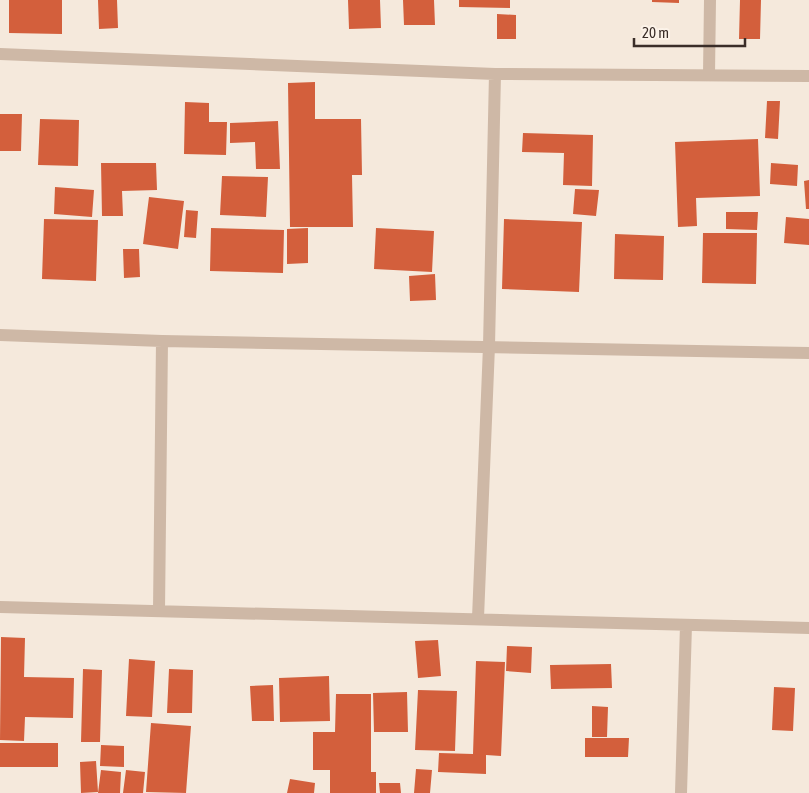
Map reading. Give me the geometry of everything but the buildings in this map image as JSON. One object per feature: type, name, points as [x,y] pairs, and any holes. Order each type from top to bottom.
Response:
[{"type":"street","points":[[709,74],[710,0]]},
{"type":"street","points":[[0,54],[495,74],[809,76]]},
{"type":"street","points":[[478,618],[489,346],[495,74]]},
{"type":"street","points":[[0,335],[162,341],[489,346],[809,354]]},
{"type":"street","points":[[160,610],[162,341]]},
{"type":"street","points":[[0,607],[809,628]]},
{"type":"street","points":[[681,793],[686,625]]}]
